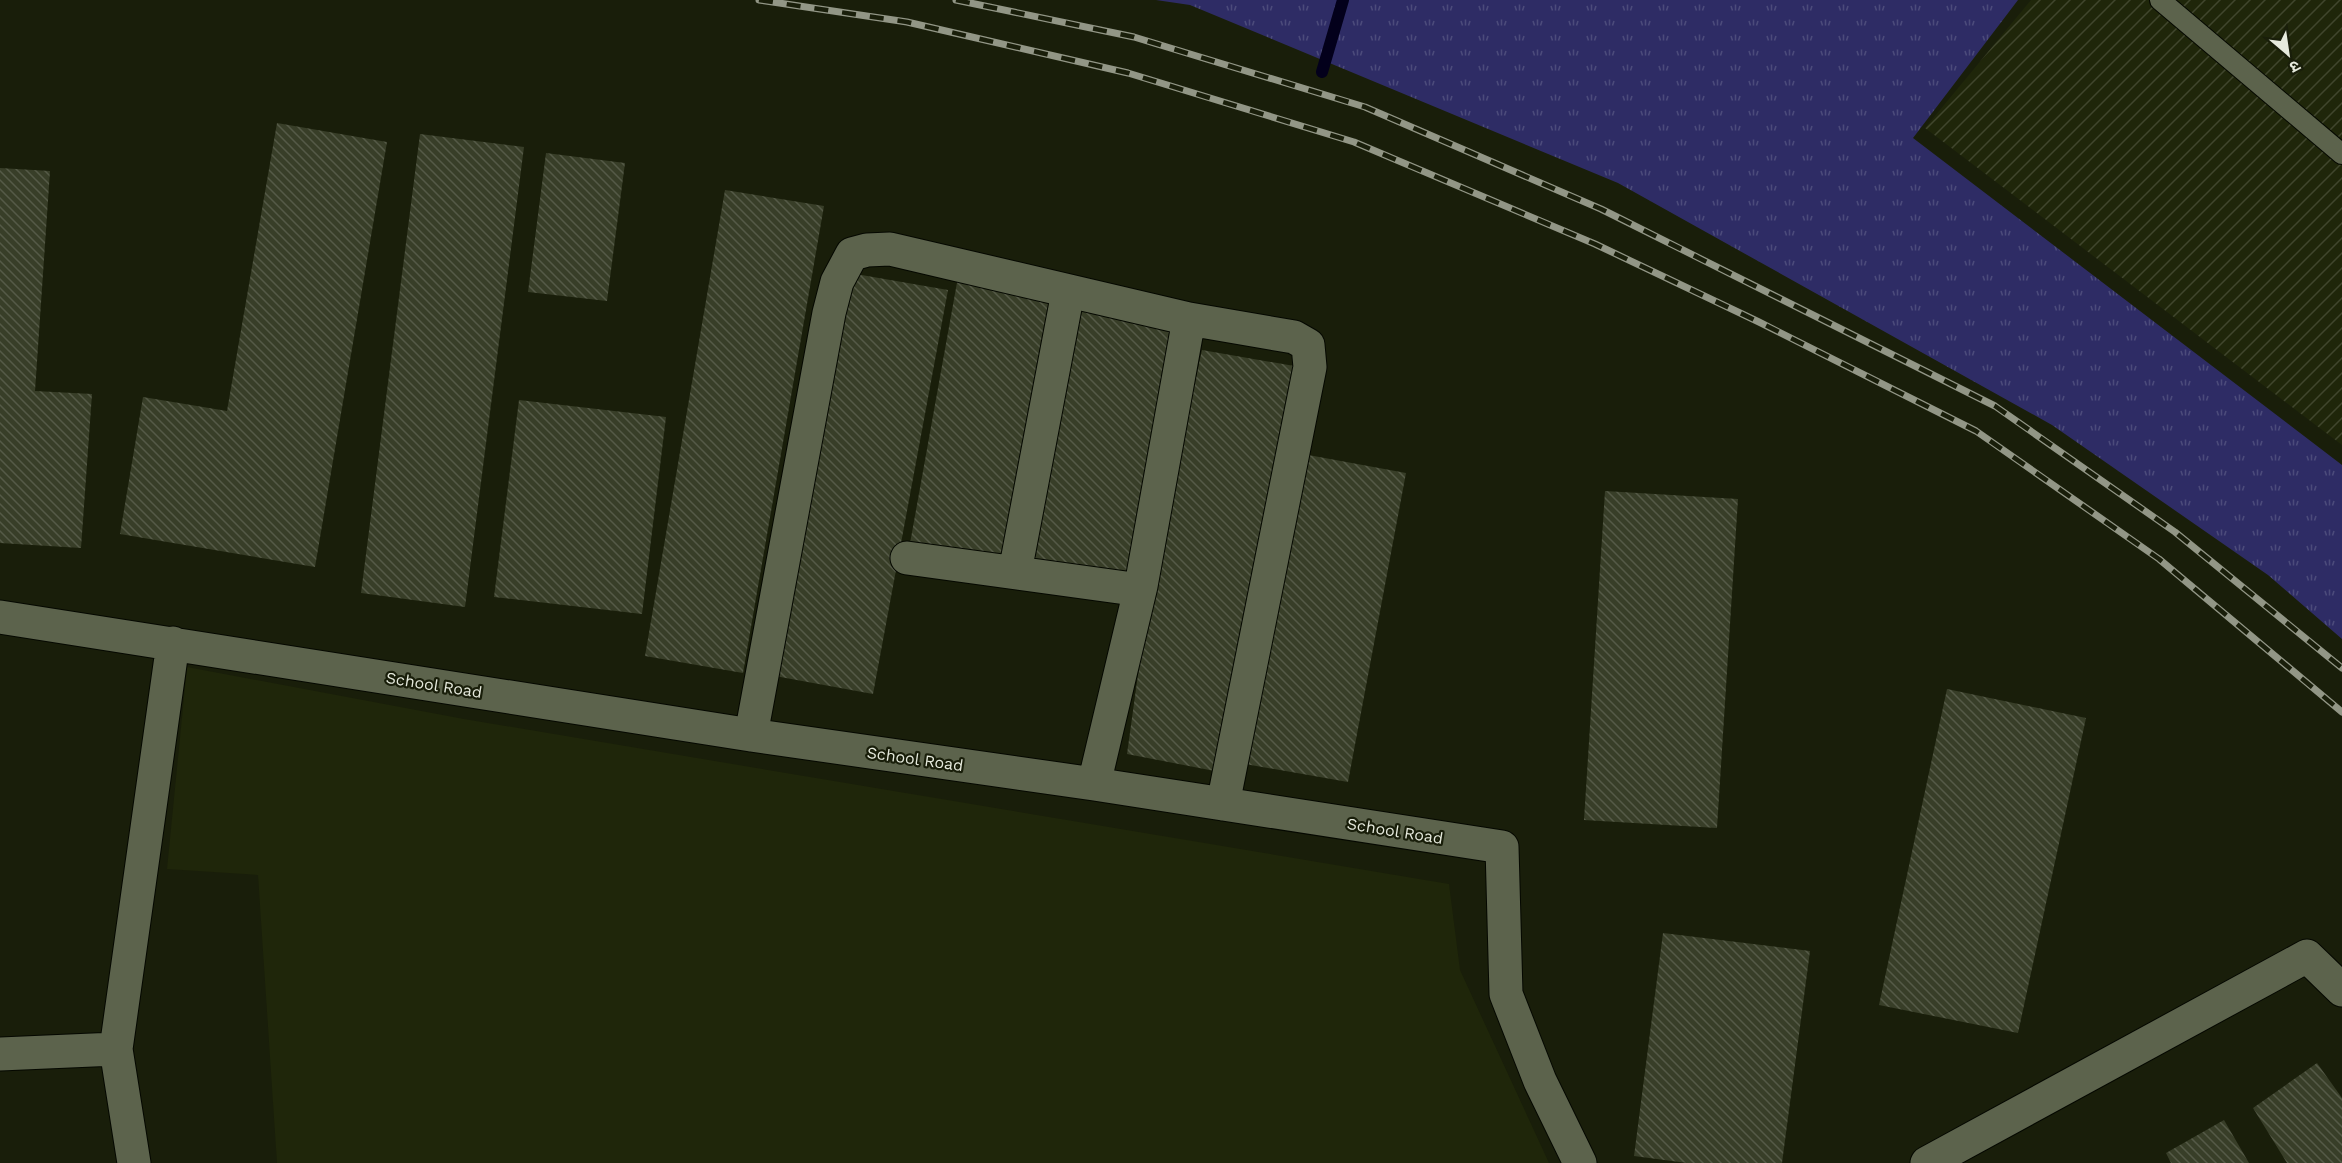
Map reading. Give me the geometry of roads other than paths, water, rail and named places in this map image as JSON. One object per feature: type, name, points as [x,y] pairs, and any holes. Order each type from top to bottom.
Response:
[{"type":"street","points":[[751,735],[829,313],[837,282],[852,254],[867,250],[890,249],[1189,319],[1294,337],[1308,345],[1311,367],[1223,804]]},
{"type":"street","points":[[1015,572],[1068,292]]},
{"type":"street","points":[[1094,784],[1141,586],[1189,319]]},
{"type":"street","points":[[907,558],[1126,588],[1141,586]]},
{"type":"street","name":"School Road","points":[[0,617],[751,735],[1094,784],[1502,847],[1506,994],[1540,1081],[1580,1163]]},
{"type":"street","points":[[134,1163],[116,1049],[172,643]]},
{"type":"street","points":[[1927,1163],[2307,956],[2342,990]]},
{"type":"street","points":[[0,1054],[116,1049]]},
{"type":"lane","points":[[2160,0],[2342,154]]},
{"type":"waterway","points":[[1322,72],[1343,0]]},
{"type":"railway","points":[[759,0],[907,22],[1128,73],[1354,142],[1595,244],[1759,322],[1976,431],[2159,559],[2342,712]]},
{"type":"railway","points":[[956,0],[1134,37],[1365,107],[1601,209],[1995,406],[2175,532],[2342,668]]}]
